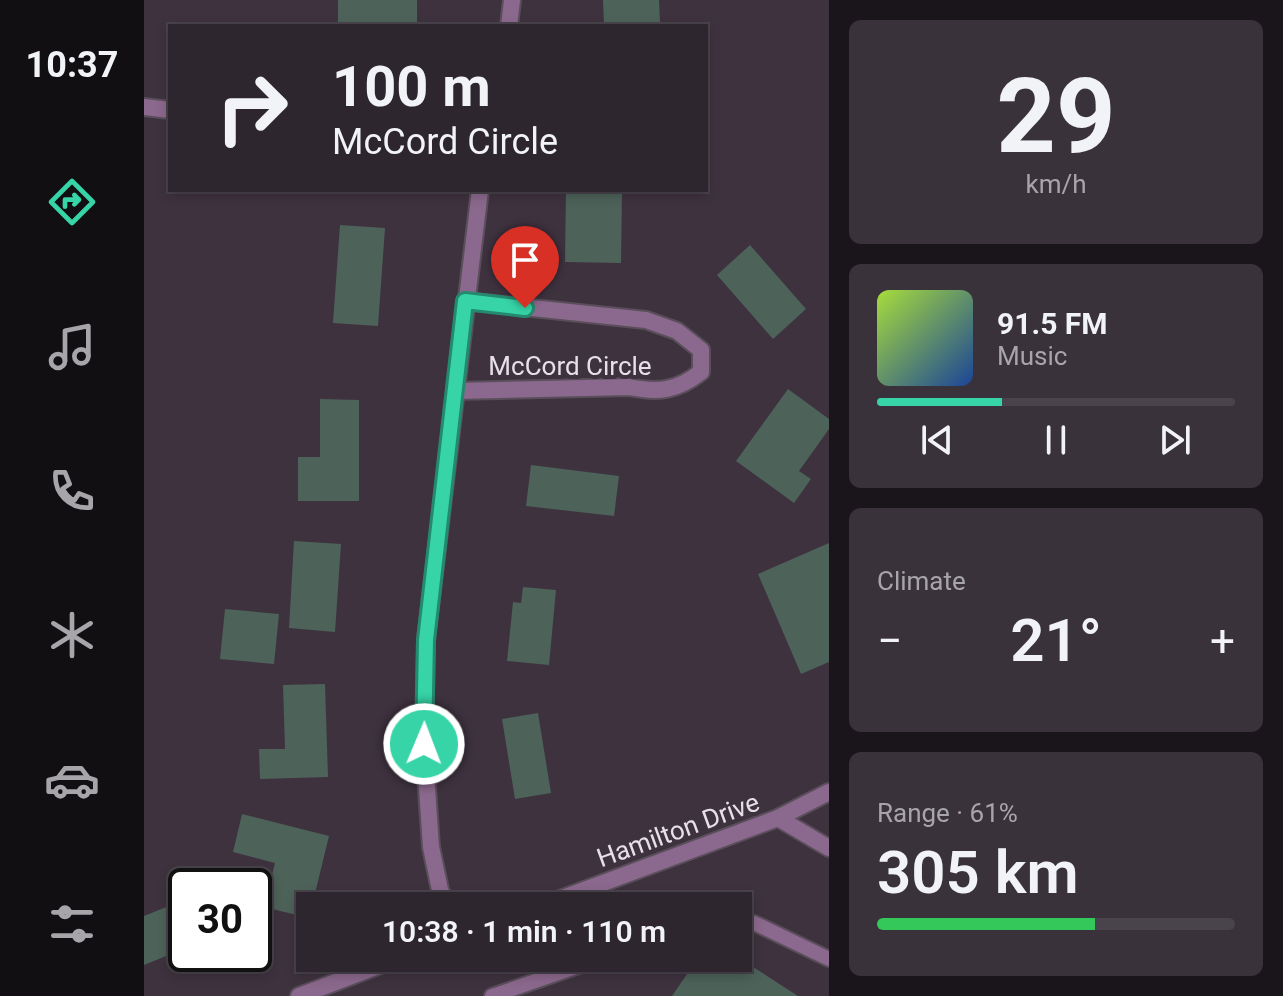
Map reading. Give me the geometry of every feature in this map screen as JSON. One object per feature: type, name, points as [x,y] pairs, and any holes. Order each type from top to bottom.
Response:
[{"type":"street","points":[[509,24],[512,0]]},
{"type":"street","points":[[144,107],[168,110]]},
{"type":"street","points":[[441,892],[431,847],[425,700],[426,640],[480,192]]},
{"type":"street","name":"McCord Circle","points":[[455,391],[629,387],[656,392],[683,386],[701,372],[701,350],[677,331],[646,320],[465,301]]},
{"type":"street","name":"Hamilton Drive","points":[[579,892],[778,818],[829,792]]},
{"type":"street","points":[[778,818],[829,848]]},
{"type":"street","points":[[299,996],[362,972]]},
{"type":"lane","points":[[752,923],[829,959]]},
{"type":"lane","points":[[492,996],[561,972]]},
{"type":"building","points":[[338,0],[417,0],[417,24],[338,24]]},
{"type":"building","points":[[603,0],[659,0],[660,22],[604,24]]},
{"type":"building","points":[[566,192],[622,192],[621,263],[565,262]]},
{"type":"building","points":[[340,225],[385,228],[378,326],[333,323]]},
{"type":"building","points":[[750,245],[806,309],[773,339],[717,275]]},
{"type":"building","points":[[788,389],[829,419],[829,429],[799,471],[811,479],[794,503],[736,461]]},
{"type":"building","points":[[320,399],[359,400],[359,501],[298,501],[298,457],[320,457]]},
{"type":"building","points":[[531,465],[619,476],[614,516],[526,506]]},
{"type":"building","points":[[294,541],[341,544],[335,632],[289,628]]},
{"type":"building","points":[[829,543],[829,662],[801,674],[758,574]]},
{"type":"building","points":[[523,587],[556,590],[549,665],[507,661],[513,602],[521,603]]},
{"type":"building","points":[[225,609],[279,614],[274,664],[220,659]]},
{"type":"building","points":[[325,684],[328,777],[260,779],[259,749],[285,749],[283,685]]},
{"type":"building","points":[[538,713],[551,793],[515,799],[502,719]]},
{"type":"building","points":[[242,814],[329,836],[315,892],[296,892],[296,915],[272,909],[275,863],[233,852]]},
{"type":"building","points":[[168,906],[168,955],[144,965],[144,916]]},
{"type":"building","points":[[752,966],[798,996],[672,996],[688,972],[752,972]]},
{"type":"route","points":[[424,744],[426,640],[465,301],[525,308]]}]
